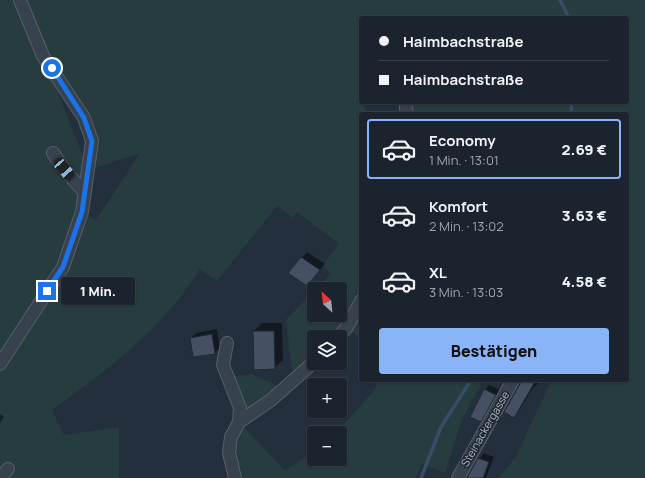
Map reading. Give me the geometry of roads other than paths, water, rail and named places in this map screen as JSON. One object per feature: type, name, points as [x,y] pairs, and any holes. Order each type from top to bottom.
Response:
[{"type":"street","points":[[0,364],[63,267],[82,212],[92,141],[84,118],[43,56],[20,0]]},
{"type":"street","points":[[53,153],[64,169],[84,192]]},
{"type":"street","points":[[344,330],[359,305]]},
{"type":"street","points":[[227,343],[223,365],[240,408],[239,422],[231,437],[229,453],[235,478]]},
{"type":"street","points":[[239,422],[271,400],[307,368]]},
{"type":"street","name":"Steinackergasse","points":[[458,478],[512,382]]},
{"type":"waterway","points":[[560,0],[568,16]]},
{"type":"waterway","points":[[571,112],[572,104]]},
{"type":"waterway","points":[[421,478],[441,427],[470,382]]}]
